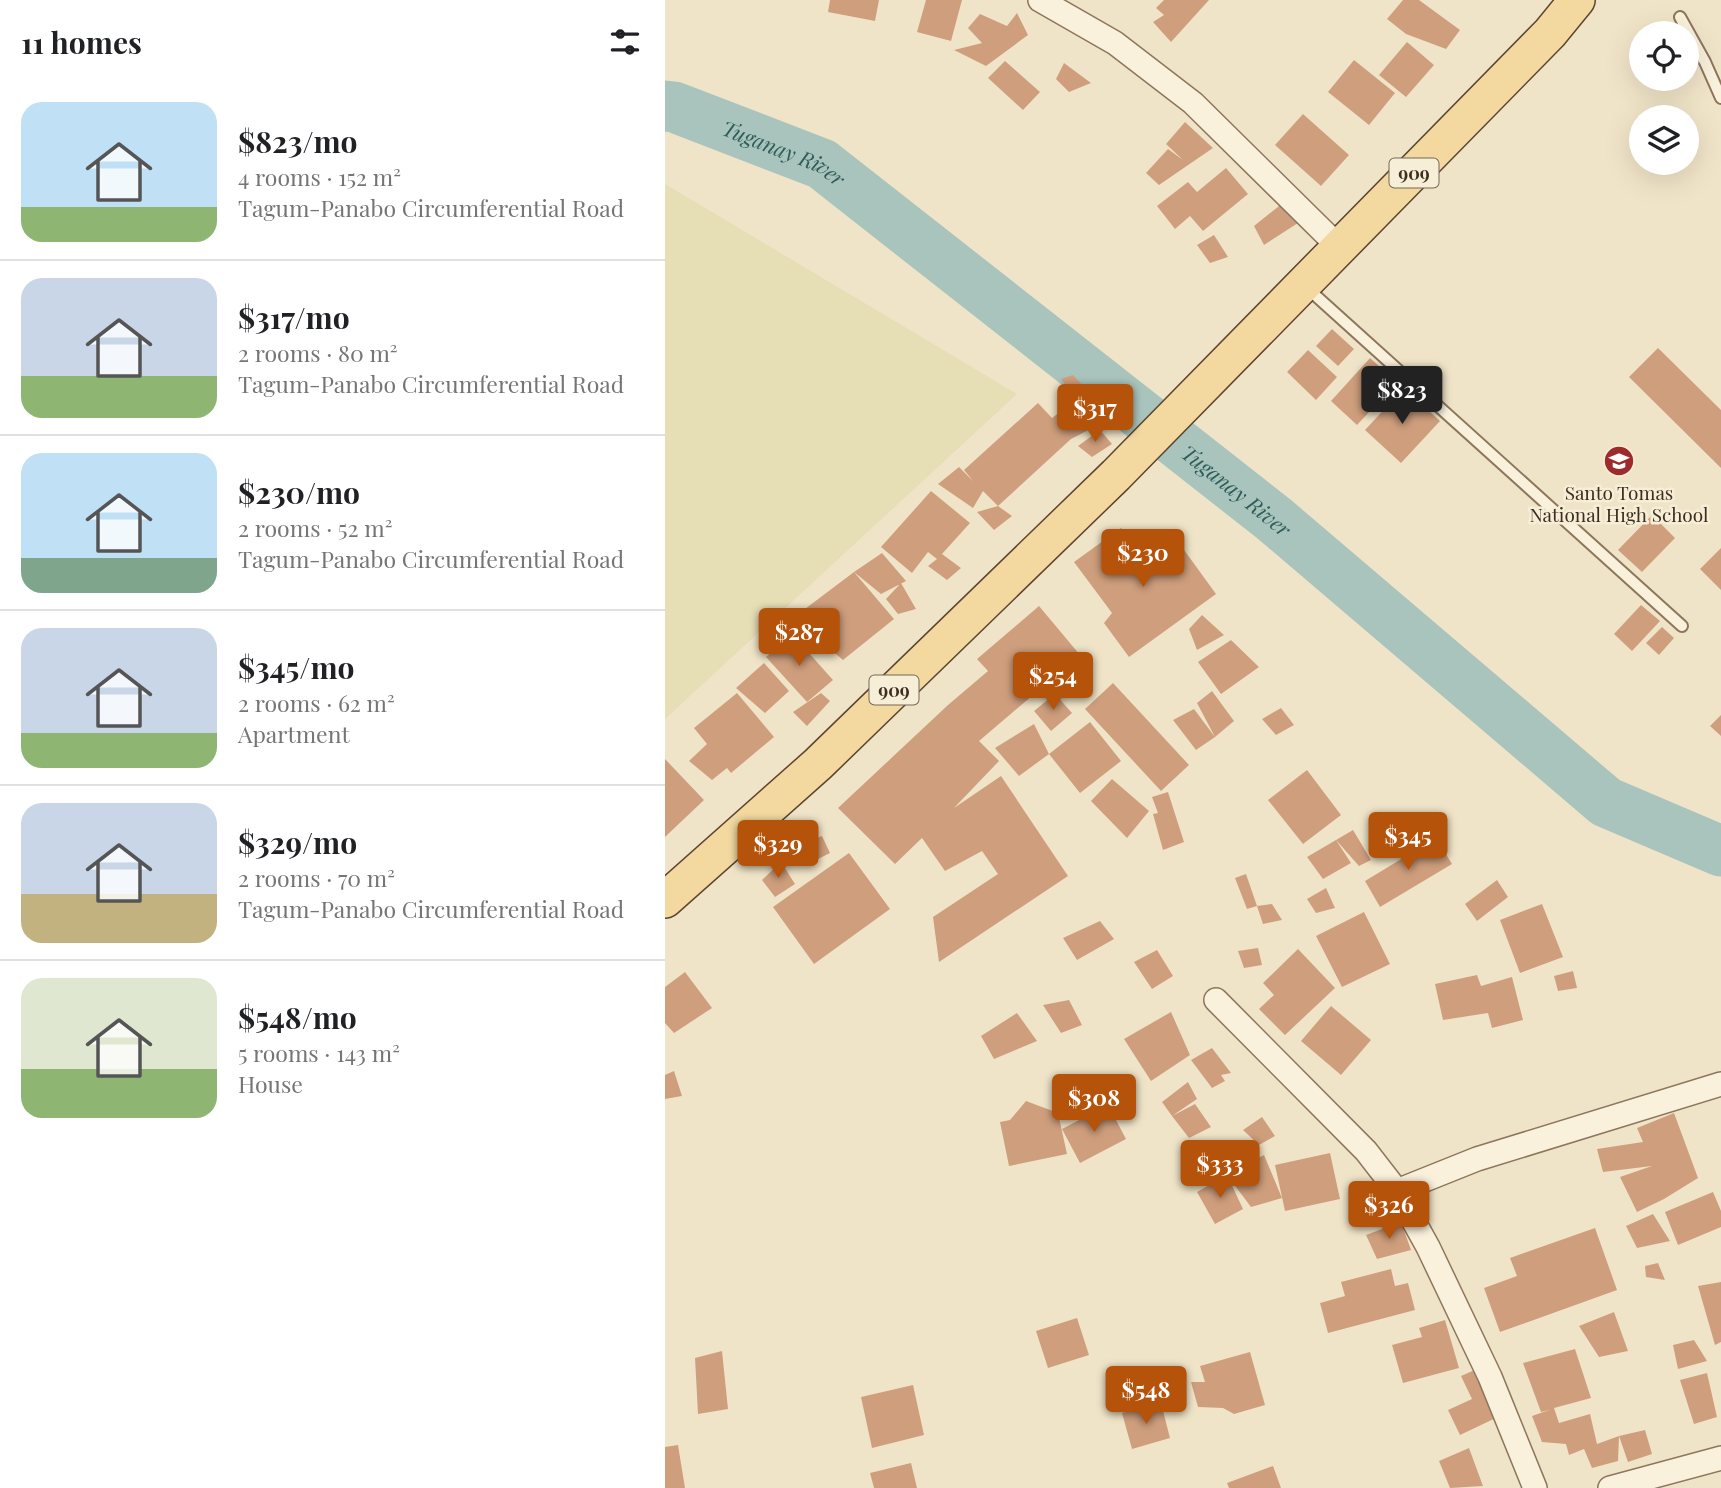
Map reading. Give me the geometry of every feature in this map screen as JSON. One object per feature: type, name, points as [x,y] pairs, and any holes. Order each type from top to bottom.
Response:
[{"type":"main road","name":"909","points":[[665,900],[818,764],[1116,475],[1550,33],[1577,0]]},
{"type":"street","points":[[1040,0],[1115,43],[1193,103],[1340,248]]},
{"type":"street","points":[[1216,1000],[1366,1151],[1397,1191],[1428,1247],[1490,1377],[1535,1488]]},
{"type":"street","points":[[1397,1191],[1477,1159],[1721,1084]]},
{"type":"street","points":[[1610,1488],[1721,1458]]},
{"type":"lane","points":[[1681,17],[1721,98]]},
{"type":"lane","points":[[1304,285],[1682,626]]},
{"type":"shaded area","points":[[665,184],[1017,394],[665,719]]},
{"type":"building","points":[[830,0],[879,0],[875,21],[828,12]]},
{"type":"building","points":[[926,0],[962,0],[951,41],[917,32]]},
{"type":"building","points":[[1164,0],[1209,0],[1171,42],[1153,22],[1164,15],[1156,8]]},
{"type":"building","points":[[1403,0],[1419,0],[1460,30],[1446,49],[1406,34],[1387,19]]},
{"type":"building","points":[[1017,13],[1028,35],[986,66],[954,50],[982,43],[968,28],[980,14],[1007,26]]},
{"type":"building","points":[[1407,42],[1434,65],[1406,97],[1379,75]]},
{"type":"building","points":[[1354,60],[1395,93],[1369,125],[1328,92]]},
{"type":"building","points":[[1005,61],[1040,92],[1023,110],[988,78]]},
{"type":"building","points":[[1064,63],[1091,83],[1069,92],[1056,79]]},
{"type":"building","points":[[1303,114],[1349,155],[1321,186],[1275,145]]},
{"type":"building","points":[[1185,122],[1213,148],[1159,185],[1146,173],[1168,149],[1183,160],[1166,144]]},
{"type":"building","points":[[1226,168],[1248,194],[1203,231],[1190,216],[1175,229],[1157,206],[1188,182],[1197,192]]},
{"type":"building","points":[[1284,202],[1298,223],[1264,245],[1254,226]]},
{"type":"building","points":[[1214,235],[1228,257],[1210,263],[1197,245]]},
{"type":"building","points":[[1332,329],[1354,349],[1338,366],[1316,346]]},
{"type":"building","points":[[1658,348],[1721,410],[1721,468],[1629,377]]},
{"type":"building","points":[[1308,350],[1337,377],[1316,400],[1287,372]]},
{"type":"building","points":[[1370,358],[1397,382],[1357,425],[1331,401]]},
{"type":"building","points":[[1073,375],[1085,388],[1073,395],[1061,379]]},
{"type":"building","points":[[1404,388],[1440,421],[1401,463],[1365,430]]},
{"type":"building","points":[[1073,402],[1096,426],[1071,439],[998,506],[983,491],[973,508],[938,484],[959,467],[973,481],[964,470],[1038,403],[1052,418]]},
{"type":"building","points":[[1100,430],[1112,444],[1092,457],[1078,446]]},
{"type":"building","points":[[931,491],[970,523],[942,554],[961,568],[947,580],[928,566],[937,559],[928,552],[912,573],[881,547]]},
{"type":"building","points":[[998,506],[1012,516],[994,530],[977,512]]},
{"type":"building","points":[[1652,515],[1675,538],[1642,572],[1618,550]]},
{"type":"building","points":[[1121,528],[1149,565],[1179,543],[1216,594],[1129,657],[1104,623],[1112,613],[1074,562]]},
{"type":"building","points":[[1721,548],[1721,590],[1700,569]]},
{"type":"building","points":[[882,553],[906,581],[881,594],[854,572]]},
{"type":"building","points":[[854,572],[894,619],[843,660],[793,618]]},
{"type":"building","points":[[901,583],[916,609],[898,614],[886,599]]},
{"type":"building","points":[[1641,605],[1660,621],[1632,651],[1614,634]]},
{"type":"building","points":[[1039,606],[1080,655],[979,741],[999,761],[954,808],[1001,776],[1068,876],[939,962],[933,917],[998,874],[982,851],[945,871],[922,838],[895,864],[838,808],[988,671],[977,659]]},
{"type":"building","points":[[1202,615],[1224,635],[1197,650],[1189,629]]},
{"type":"building","points":[[1662,627],[1674,638],[1659,655],[1646,643]]},
{"type":"building","points":[[792,634],[833,680],[807,702],[766,657]]},
{"type":"building","points":[[1231,640],[1259,667],[1221,694],[1198,662]]},
{"type":"building","points":[[764,663],[789,691],[765,713],[736,688]]},
{"type":"building","points":[[1113,683],[1189,765],[1161,791],[1085,709]]},
{"type":"building","points":[[1212,691],[1234,721],[1215,737],[1197,703]]},
{"type":"building","points":[[737,693],[774,737],[731,773],[727,768],[712,780],[689,761],[707,744],[694,728]]},
{"type":"building","points":[[821,693],[830,701],[807,726],[793,712]]},
{"type":"building","points":[[1055,694],[1072,713],[1051,731],[1034,711]]},
{"type":"building","points":[[1281,708],[1294,725],[1276,735],[1262,719]]},
{"type":"building","points":[[1194,709],[1215,737],[1196,750],[1173,720]]},
{"type":"building","points":[[1721,715],[1721,736],[1710,726]]},
{"type":"building","points":[[1090,722],[1121,761],[1080,793],[1049,754]]},
{"type":"building","points":[[1034,724],[1049,754],[1019,776],[995,748]]},
{"type":"building","points":[[665,759],[704,800],[665,837]]},
{"type":"building","points":[[1307,770],[1341,815],[1303,844],[1268,800]]},
{"type":"building","points":[[1112,779],[1149,811],[1127,838],[1091,801]]},
{"type":"building","points":[[1168,792],[1184,842],[1163,850],[1153,814],[1158,813],[1152,797]]},
{"type":"building","points":[[1353,830],[1371,860],[1359,866],[1336,840]]},
{"type":"building","points":[[822,836],[830,853],[816,860],[807,842]]},
{"type":"building","points":[[1436,838],[1452,864],[1380,907],[1365,881]]},
{"type":"building","points":[[1336,840],[1351,863],[1323,879],[1307,857]]},
{"type":"building","points":[[849,853],[890,909],[814,964],[773,907]]},
{"type":"building","points":[[781,862],[795,884],[775,897],[762,880]]},
{"type":"building","points":[[1246,874],[1257,906],[1247,909],[1235,878]]},
{"type":"building","points":[[1497,880],[1508,897],[1477,921],[1465,904]]},
{"type":"building","points":[[1326,888],[1335,908],[1316,913],[1307,899]]},
{"type":"building","points":[[1272,904],[1282,920],[1263,924],[1257,906]]},
{"type":"building","points":[[1542,904],[1563,957],[1520,973],[1500,920]]},
{"type":"building","points":[[1364,912],[1390,964],[1342,987],[1316,936]]},
{"type":"building","points":[[1100,921],[1114,939],[1077,960],[1063,938]]},
{"type":"building","points":[[1258,948],[1262,965],[1244,968],[1238,951]]},
{"type":"building","points":[[1298,949],[1335,988],[1285,1035],[1259,1009],[1274,995],[1263,983]]},
{"type":"building","points":[[1157,950],[1173,976],[1152,989],[1134,962]]},
{"type":"building","points":[[1573,971],[1577,988],[1558,991],[1554,976]]},
{"type":"building","points":[[685,972],[712,1008],[674,1033],[665,1023],[665,987]]},
{"type":"building","points":[[1477,975],[1481,986],[1512,977],[1523,1020],[1492,1028],[1488,1013],[1443,1020],[1435,984]]},
{"type":"building","points":[[1069,1000],[1082,1025],[1061,1033],[1043,1005]]},
{"type":"building","points":[[1331,1006],[1371,1040],[1341,1075],[1301,1041]]},
{"type":"building","points":[[1171,1012],[1190,1055],[1151,1081],[1124,1039]]},
{"type":"building","points":[[1017,1013],[1037,1041],[994,1059],[981,1036]]},
{"type":"building","points":[[1212,1048],[1231,1073],[1221,1075],[1225,1081],[1212,1088],[1191,1060]]},
{"type":"building","points":[[674,1071],[682,1096],[665,1099],[665,1075]]},
{"type":"building","points":[[1188,1082],[1197,1099],[1172,1116],[1162,1102]]},
{"type":"building","points":[[1026,1101],[1058,1113],[1067,1154],[1009,1166],[1000,1122],[1010,1120]]},
{"type":"building","points":[[1195,1104],[1211,1127],[1189,1138],[1172,1116]]},
{"type":"building","points":[[1108,1105],[1126,1139],[1080,1163],[1062,1129]]},
{"type":"building","points":[[1674,1113],[1698,1178],[1637,1212],[1620,1177],[1652,1166],[1603,1172],[1597,1149],[1643,1142],[1637,1128]]},
{"type":"building","points":[[1262,1117],[1275,1136],[1259,1145],[1243,1130]]},
{"type":"building","points":[[1330,1153],[1340,1199],[1285,1211],[1275,1165]]},
{"type":"building","points":[[1264,1155],[1282,1198],[1251,1207],[1227,1175]]},
{"type":"building","points":[[1227,1175],[1243,1209],[1215,1224],[1197,1192]]},
{"type":"building","points":[[1713,1192],[1721,1211],[1721,1227],[1678,1245],[1665,1212]]},
{"type":"building","points":[[1653,1214],[1670,1241],[1637,1248],[1626,1226]]},
{"type":"building","points":[[1401,1222],[1411,1250],[1377,1259],[1366,1235]]},
{"type":"building","points":[[1595,1228],[1617,1290],[1500,1332],[1484,1288],[1517,1276],[1510,1258]]},
{"type":"building","points":[[1658,1263],[1665,1280],[1646,1277],[1645,1266]]},
{"type":"building","points":[[1391,1269],[1395,1286],[1408,1283],[1415,1310],[1328,1333],[1320,1303],[1345,1296],[1341,1282]]},
{"type":"building","points":[[1721,1282],[1721,1342],[1715,1345],[1698,1286]]},
{"type":"building","points":[[1614,1312],[1628,1351],[1599,1357],[1579,1326]]},
{"type":"building","points":[[1077,1318],[1089,1355],[1048,1368],[1036,1331]]},
{"type":"building","points":[[1445,1320],[1459,1368],[1403,1383],[1392,1345],[1422,1337],[1419,1328]]},
{"type":"building","points":[[1694,1340],[1707,1361],[1678,1369],[1673,1345]]},
{"type":"building","points":[[1575,1349],[1591,1398],[1554,1408],[1559,1423],[1590,1414],[1597,1444],[1619,1436],[1618,1461],[1592,1468],[1584,1449],[1569,1455],[1566,1444],[1542,1442],[1532,1416],[1549,1410],[1541,1412],[1523,1363]]},
{"type":"building","points":[[722,1351],[728,1409],[698,1414],[695,1358]]},
{"type":"building","points":[[1250,1352],[1265,1405],[1234,1414],[1223,1408],[1198,1407],[1191,1382],[1205,1382],[1200,1366]]},
{"type":"building","points":[[1477,1369],[1500,1416],[1460,1435],[1448,1410],[1472,1399],[1461,1376]]},
{"type":"building","points":[[1707,1373],[1717,1417],[1694,1424],[1680,1380]]},
{"type":"building","points":[[913,1385],[924,1435],[872,1448],[861,1397]]},
{"type":"building","points":[[1161,1403],[1170,1438],[1132,1449],[1122,1413]]},
{"type":"building","points":[[1645,1430],[1652,1454],[1628,1462],[1619,1436]]},
{"type":"building","points":[[678,1445],[685,1488],[665,1488],[665,1447]]},
{"type":"building","points":[[1469,1448],[1483,1486],[1450,1488],[1439,1461]]},
{"type":"building","points":[[911,1463],[917,1488],[874,1488],[870,1473]]},
{"type":"building","points":[[1273,1466],[1281,1488],[1229,1488],[1227,1483]]},
{"type":"waterway","name":"Tuganay River","points":[[665,106],[674,107],[822,164],[1274,519],[1606,802],[1721,851]]},
{"type":"place","name":"Santo Tomas National High School","points":[[1619,461]]}]
